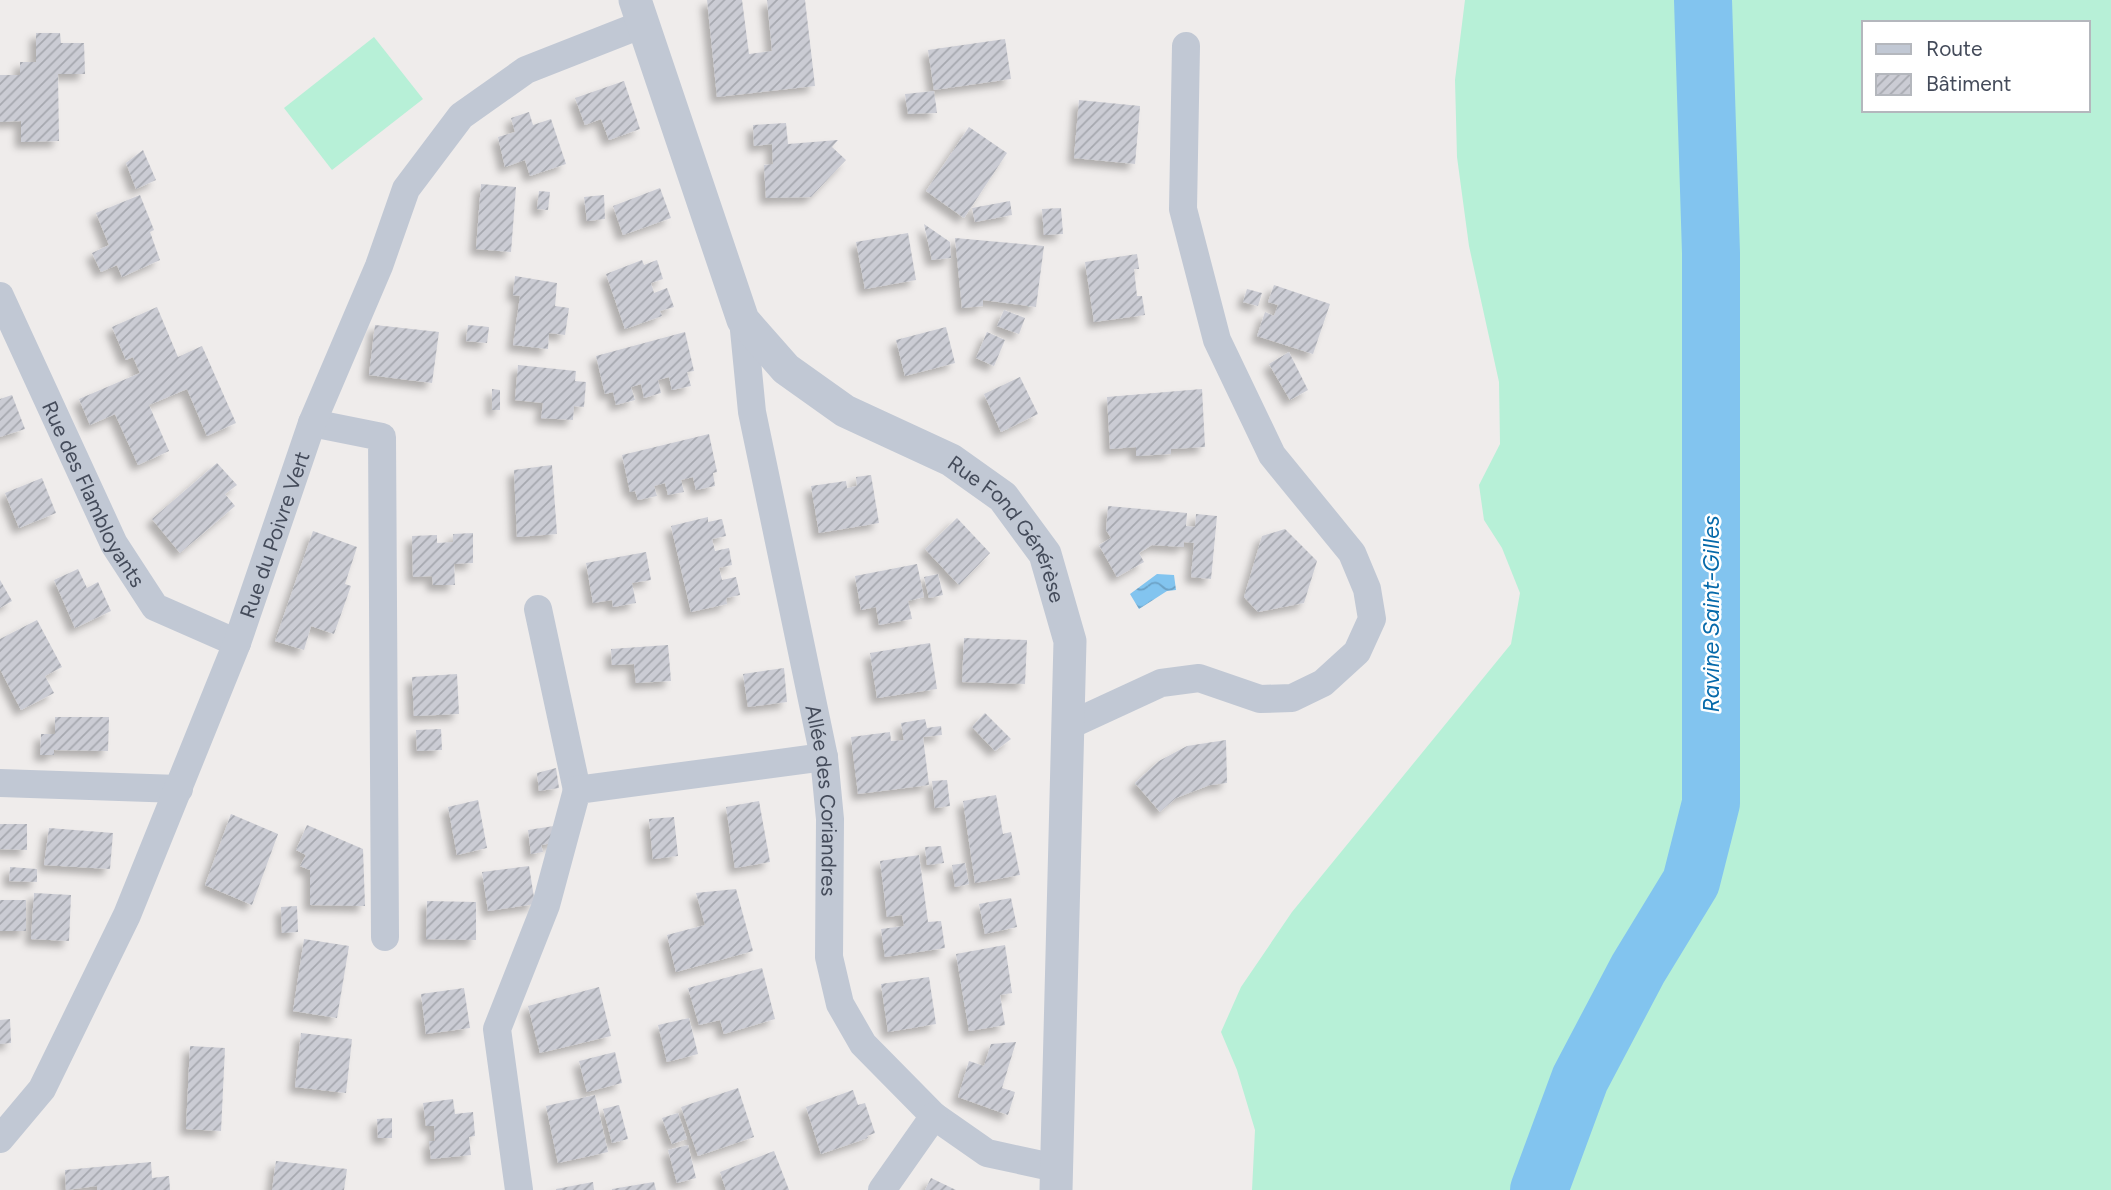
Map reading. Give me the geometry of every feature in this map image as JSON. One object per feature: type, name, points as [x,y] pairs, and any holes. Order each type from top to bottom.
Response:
[{"type":"street","name":"Rue Fond Générèse","points":[[639,12],[743,320],[786,369],[845,411],[951,460],[1003,497],[1045,554],[1070,641],[1070,725],[1056,1179]]},
{"type":"street","name":"Rue du Poivre Vert","points":[[0,1139],[42,1089],[127,915],[237,643],[312,423],[379,266],[406,188],[461,116],[526,70],[639,12]]},
{"type":"street","points":[[1070,725],[1161,683],[1199,678],[1260,699],[1292,698],[1323,683],[1357,652],[1372,619],[1367,589],[1352,552],[1272,455],[1217,340],[1183,209],[1186,46]]},
{"type":"street","name":"Rue des Flambloyants","points":[[0,296],[114,544],[155,607],[237,643]]},
{"type":"street","name":"Allée des Coriandres","points":[[743,320],[752,412],[824,757],[830,819],[829,957],[840,1004],[863,1044],[934,1116],[987,1153],[1056,1179]]},
{"type":"street","points":[[312,423],[382,437],[385,937]]},
{"type":"street","points":[[519,1190],[497,1029],[546,905],[578,790],[538,609]]},
{"type":"street","points":[[578,790],[824,757]]},
{"type":"street","points":[[0,783],[179,789]]},
{"type":"street","points":[[882,1190],[934,1116]]},
{"type":"green space","points":[[1465,0],[2111,0],[2111,1190],[1252,1190],[1255,1130],[1237,1070],[1221,1032],[1241,987],[1292,912],[1511,644],[1520,593],[1502,548],[1484,520],[1479,485],[1500,444],[1499,382],[1469,246],[1457,157],[1455,80]]},
{"type":"green space","points":[[374,37],[423,99],[332,170],[284,108]]},
{"type":"water","points":[[1157,574],[1174,575],[1176,590],[1167,591],[1139,609],[1130,594]]},
{"type":"building","points":[[707,0],[742,0],[749,54],[772,51],[767,0],[805,0],[815,86],[717,97]]},
{"type":"building","points":[[36,33],[60,33],[61,43],[84,43],[85,74],[58,74],[59,141],[21,142],[21,121],[0,122],[0,75],[20,75],[20,62],[36,62]]},
{"type":"building","points":[[1005,39],[1011,79],[934,90],[928,50]]},
{"type":"building","points":[[624,81],[640,129],[609,140],[601,119],[585,125],[575,98]]},
{"type":"building","points":[[934,91],[937,113],[908,114],[905,94]]},
{"type":"building","points":[[1079,100],[1140,106],[1135,164],[1074,158]]},
{"type":"building","points":[[529,112],[533,125],[551,119],[566,164],[530,176],[525,160],[505,167],[498,137],[515,132],[511,118]]},
{"type":"building","points":[[786,123],[788,144],[838,140],[832,147],[846,160],[811,197],[766,198],[764,165],[773,164],[772,144],[754,146],[753,125]]},
{"type":"building","points":[[969,127],[1007,153],[964,218],[926,191]]},
{"type":"building","points":[[143,150],[156,180],[136,189],[126,163]]},
{"type":"building","points":[[481,184],[516,187],[511,252],[476,249]]},
{"type":"building","points":[[660,188],[671,218],[623,235],[613,206]]},
{"type":"building","points":[[539,191],[550,192],[548,210],[537,209]]},
{"type":"building","points":[[140,195],[154,230],[150,232],[160,260],[122,277],[117,265],[101,272],[92,253],[109,245],[96,213]]},
{"type":"building","points":[[604,195],[605,219],[587,221],[584,197]]},
{"type":"building","points":[[1010,201],[1012,215],[975,222],[972,208]]},
{"type":"building","points":[[1061,208],[1063,234],[1044,235],[1042,209]]},
{"type":"building","points":[[924,224],[950,242],[951,258],[932,260]]},
{"type":"building","points":[[908,233],[916,280],[865,289],[856,242]]},
{"type":"building","points":[[955,238],[1044,246],[1036,307],[983,300],[983,306],[962,308]]},
{"type":"building","points":[[1137,254],[1139,269],[1134,269],[1137,296],[1142,296],[1145,315],[1094,322],[1085,262]]},
{"type":"building","points":[[642,260],[644,265],[657,260],[663,279],[651,283],[654,293],[667,288],[674,307],[660,311],[662,316],[625,329],[606,274]]},
{"type":"building","points":[[515,276],[557,283],[555,306],[569,308],[565,335],[549,333],[548,349],[513,345],[520,296],[513,295]]},
{"type":"building","points":[[1274,285],[1330,304],[1313,354],[1257,336],[1265,312],[1274,316],[1278,305],[1268,302]]},
{"type":"building","points":[[1247,289],[1262,293],[1258,306],[1243,302]]},
{"type":"building","points":[[157,307],[178,357],[202,346],[236,423],[207,436],[187,389],[149,405],[169,451],[138,465],[115,414],[90,425],[79,399],[140,373],[133,357],[126,360],[112,327]]},
{"type":"building","points":[[1004,310],[1025,318],[1019,334],[997,326]]},
{"type":"building","points":[[375,325],[439,332],[432,383],[369,375]]},
{"type":"building","points":[[468,325],[489,327],[487,343],[466,341]]},
{"type":"building","points":[[946,327],[955,363],[905,376],[896,340]]},
{"type":"building","points":[[685,332],[694,371],[687,372],[691,386],[672,390],[669,377],[658,380],[661,393],[644,398],[641,384],[631,387],[635,400],[616,405],[613,392],[605,394],[596,356]]},
{"type":"building","points":[[987,332],[1005,340],[994,366],[976,358]]},
{"type":"building","points":[[1289,352],[1308,390],[1290,400],[1269,364]]},
{"type":"building","points":[[518,365],[576,371],[575,381],[586,382],[584,407],[574,406],[573,420],[541,418],[543,403],[515,400]]},
{"type":"building","points":[[1020,377],[1038,414],[1001,432],[984,394]]},
{"type":"building","points":[[492,389],[500,390],[500,410],[492,410]]},
{"type":"building","points":[[1202,389],[1205,447],[1171,449],[1171,454],[1136,456],[1136,447],[1110,449],[1107,397]]},
{"type":"building","points":[[12,395],[25,429],[0,437],[0,399]]},
{"type":"building","points":[[709,434],[717,472],[713,473],[715,486],[696,490],[693,477],[681,480],[684,492],[668,495],[665,483],[654,486],[657,496],[638,500],[635,491],[630,492],[622,455]]},
{"type":"building","points":[[217,463],[237,485],[225,494],[235,506],[180,553],[152,519]]},
{"type":"building","points":[[552,465],[557,534],[517,537],[514,470]]},
{"type":"building","points":[[871,475],[879,523],[819,533],[811,486],[846,481],[847,488],[857,486],[856,477]]},
{"type":"building","points":[[42,478],[56,513],[19,528],[5,493]]},
{"type":"building","points":[[1108,506],[1187,513],[1186,526],[1195,527],[1196,514],[1217,516],[1211,579],[1191,577],[1194,543],[1184,542],[1184,547],[1152,545],[1139,553],[1144,562],[1117,577],[1099,545],[1111,538],[1106,530]]},
{"type":"building","points":[[708,517],[708,522],[722,519],[726,536],[712,539],[715,551],[729,548],[732,565],[719,568],[722,580],[736,577],[740,595],[726,598],[727,604],[691,612],[671,526]]},
{"type":"building","points":[[957,518],[990,553],[959,585],[925,549]]},
{"type":"building","points":[[1285,529],[1317,561],[1304,603],[1258,612],[1244,597],[1262,536]]},
{"type":"building","points":[[313,531],[357,547],[345,584],[351,586],[334,634],[311,626],[304,650],[275,641]]},
{"type":"building","points":[[473,533],[473,563],[454,564],[455,585],[433,585],[432,576],[413,577],[412,536],[437,535],[437,543],[453,542],[453,534]]},
{"type":"building","points":[[646,552],[651,580],[632,583],[636,603],[613,607],[612,600],[593,603],[586,563]]},
{"type":"building","points":[[917,564],[924,597],[908,601],[912,619],[879,625],[876,607],[861,610],[855,576]]},
{"type":"building","points":[[78,569],[87,588],[98,582],[111,611],[75,628],[54,580]]},
{"type":"building","points":[[938,574],[943,595],[929,598],[924,577]]},
{"type":"building","points":[[0,580],[12,601],[0,608]]},
{"type":"building","points":[[37,620],[62,667],[45,676],[54,693],[21,710],[0,669],[0,639]]},
{"type":"building","points":[[964,638],[1027,640],[1025,684],[962,682]]},
{"type":"building","points":[[930,643],[937,689],[877,698],[870,653]]},
{"type":"building","points":[[668,645],[671,681],[636,683],[634,664],[612,665],[611,649]]},
{"type":"building","points":[[784,668],[787,702],[748,707],[743,674]]},
{"type":"building","points":[[457,674],[459,714],[414,716],[412,677]]},
{"type":"building","points":[[985,713],[1011,739],[995,751],[972,727]]},
{"type":"building","points":[[55,717],[109,717],[108,751],[54,750],[54,755],[40,755],[41,734],[55,734]]},
{"type":"building","points":[[925,719],[927,728],[941,726],[942,735],[923,737],[929,785],[858,794],[851,737],[890,732],[891,741],[904,740],[901,723]]},
{"type":"building","points":[[441,729],[442,750],[417,751],[416,730]]},
{"type":"building","points":[[1226,740],[1227,783],[1210,785],[1176,798],[1160,812],[1135,783],[1159,761],[1187,746]]},
{"type":"building","points":[[556,768],[559,788],[539,791],[537,773]]},
{"type":"building","points":[[947,780],[950,806],[935,808],[932,781]]},
{"type":"building","points":[[996,795],[1003,834],[1011,832],[1020,875],[975,883],[963,801]]},
{"type":"building","points":[[478,800],[487,848],[457,855],[448,807]]},
{"type":"building","points":[[759,801],[770,862],[735,868],[726,807]]},
{"type":"building","points":[[231,814],[278,834],[252,905],[205,885]]},
{"type":"building","points":[[674,817],[678,856],[653,859],[649,819]]},
{"type":"building","points":[[0,824],[27,824],[27,850],[0,849]]},
{"type":"building","points":[[307,825],[363,849],[365,906],[310,905],[310,870],[300,866],[306,855],[296,850]]},
{"type":"building","points":[[554,826],[557,842],[541,845],[543,852],[531,854],[528,830]]},
{"type":"building","points":[[49,828],[113,833],[110,869],[44,865]]},
{"type":"building","points":[[941,846],[944,863],[927,865],[925,847]]},
{"type":"building","points":[[919,855],[928,922],[941,921],[945,948],[885,957],[881,929],[904,926],[902,915],[887,917],[880,861]]},
{"type":"building","points":[[965,863],[969,884],[955,887],[952,865]]},
{"type":"building","points":[[529,866],[535,904],[488,911],[482,872]]},
{"type":"building","points":[[10,867],[37,869],[37,882],[9,881]]},
{"type":"building","points":[[736,889],[753,951],[676,972],[667,935],[705,925],[696,893]]},
{"type":"building","points":[[34,893],[71,895],[69,941],[31,939]]},
{"type":"building","points":[[1011,898],[1017,927],[985,934],[979,904]]},
{"type":"building","points":[[0,900],[26,900],[26,931],[0,931]]},
{"type":"building","points":[[427,901],[476,902],[476,940],[426,939]]},
{"type":"building","points":[[297,906],[298,932],[282,933],[281,907]]},
{"type":"building","points":[[304,939],[349,946],[337,1018],[293,1011]]},
{"type":"building","points":[[1005,945],[1012,993],[1000,995],[1005,1025],[969,1031],[956,954]]},
{"type":"building","points":[[762,968],[775,1019],[724,1034],[720,1020],[699,1025],[688,988]]},
{"type":"building","points":[[929,977],[936,1024],[888,1032],[881,984]]},
{"type":"building","points":[[599,987],[611,1036],[540,1053],[528,1006]]},
{"type":"building","points":[[464,988],[470,1028],[426,1034],[421,994]]},
{"type":"building","points":[[689,1018],[698,1054],[667,1062],[658,1025]]},
{"type":"building","points":[[10,1019],[11,1043],[0,1044],[0,1020]]},
{"type":"building","points":[[301,1033],[352,1039],[346,1093],[295,1087]]},
{"type":"building","points":[[1016,1042],[1002,1088],[1015,1092],[1008,1115],[958,1097],[969,1061],[984,1066],[991,1044]]},
{"type":"building","points":[[190,1046],[225,1048],[221,1131],[186,1129]]},
{"type":"building","points":[[615,1052],[622,1083],[587,1092],[579,1061]]},
{"type":"building","points":[[738,1088],[754,1137],[698,1156],[681,1107]]},
{"type":"building","points":[[853,1090],[858,1105],[865,1103],[875,1133],[867,1136],[868,1138],[821,1154],[806,1107]]},
{"type":"building","points":[[595,1095],[608,1152],[558,1163],[546,1106]]},
{"type":"building","points":[[453,1099],[455,1114],[473,1112],[475,1136],[469,1137],[471,1155],[431,1159],[429,1141],[435,1141],[434,1126],[426,1126],[423,1103]]},
{"type":"building","points":[[619,1105],[628,1139],[612,1143],[603,1109]]},
{"type":"building","points":[[678,1113],[687,1139],[672,1144],[662,1118]]},
{"type":"building","points":[[392,1118],[392,1138],[378,1138],[377,1119]]},
{"type":"building","points":[[688,1145],[696,1178],[677,1183],[668,1150]]},
{"type":"building","points":[[774,1151],[789,1190],[726,1190],[720,1172]]},
{"type":"building","points":[[276,1161],[347,1169],[344,1190],[272,1190]]},
{"type":"building","points":[[151,1162],[152,1178],[169,1176],[170,1190],[97,1190],[97,1186],[66,1190],[65,1170]]},
{"type":"building","points":[[931,1178],[956,1190],[925,1190]]},
{"type":"building","points":[[593,1182],[594,1190],[556,1190],[556,1189]]},
{"type":"building","points":[[654,1182],[656,1190],[612,1190],[612,1189]]},
{"type":"waterway","name":"Ravine Saint-Gilles","points":[[1539,1190],[1580,1079],[1638,969],[1691,882],[1711,803],[1711,253],[1703,0]]}]
